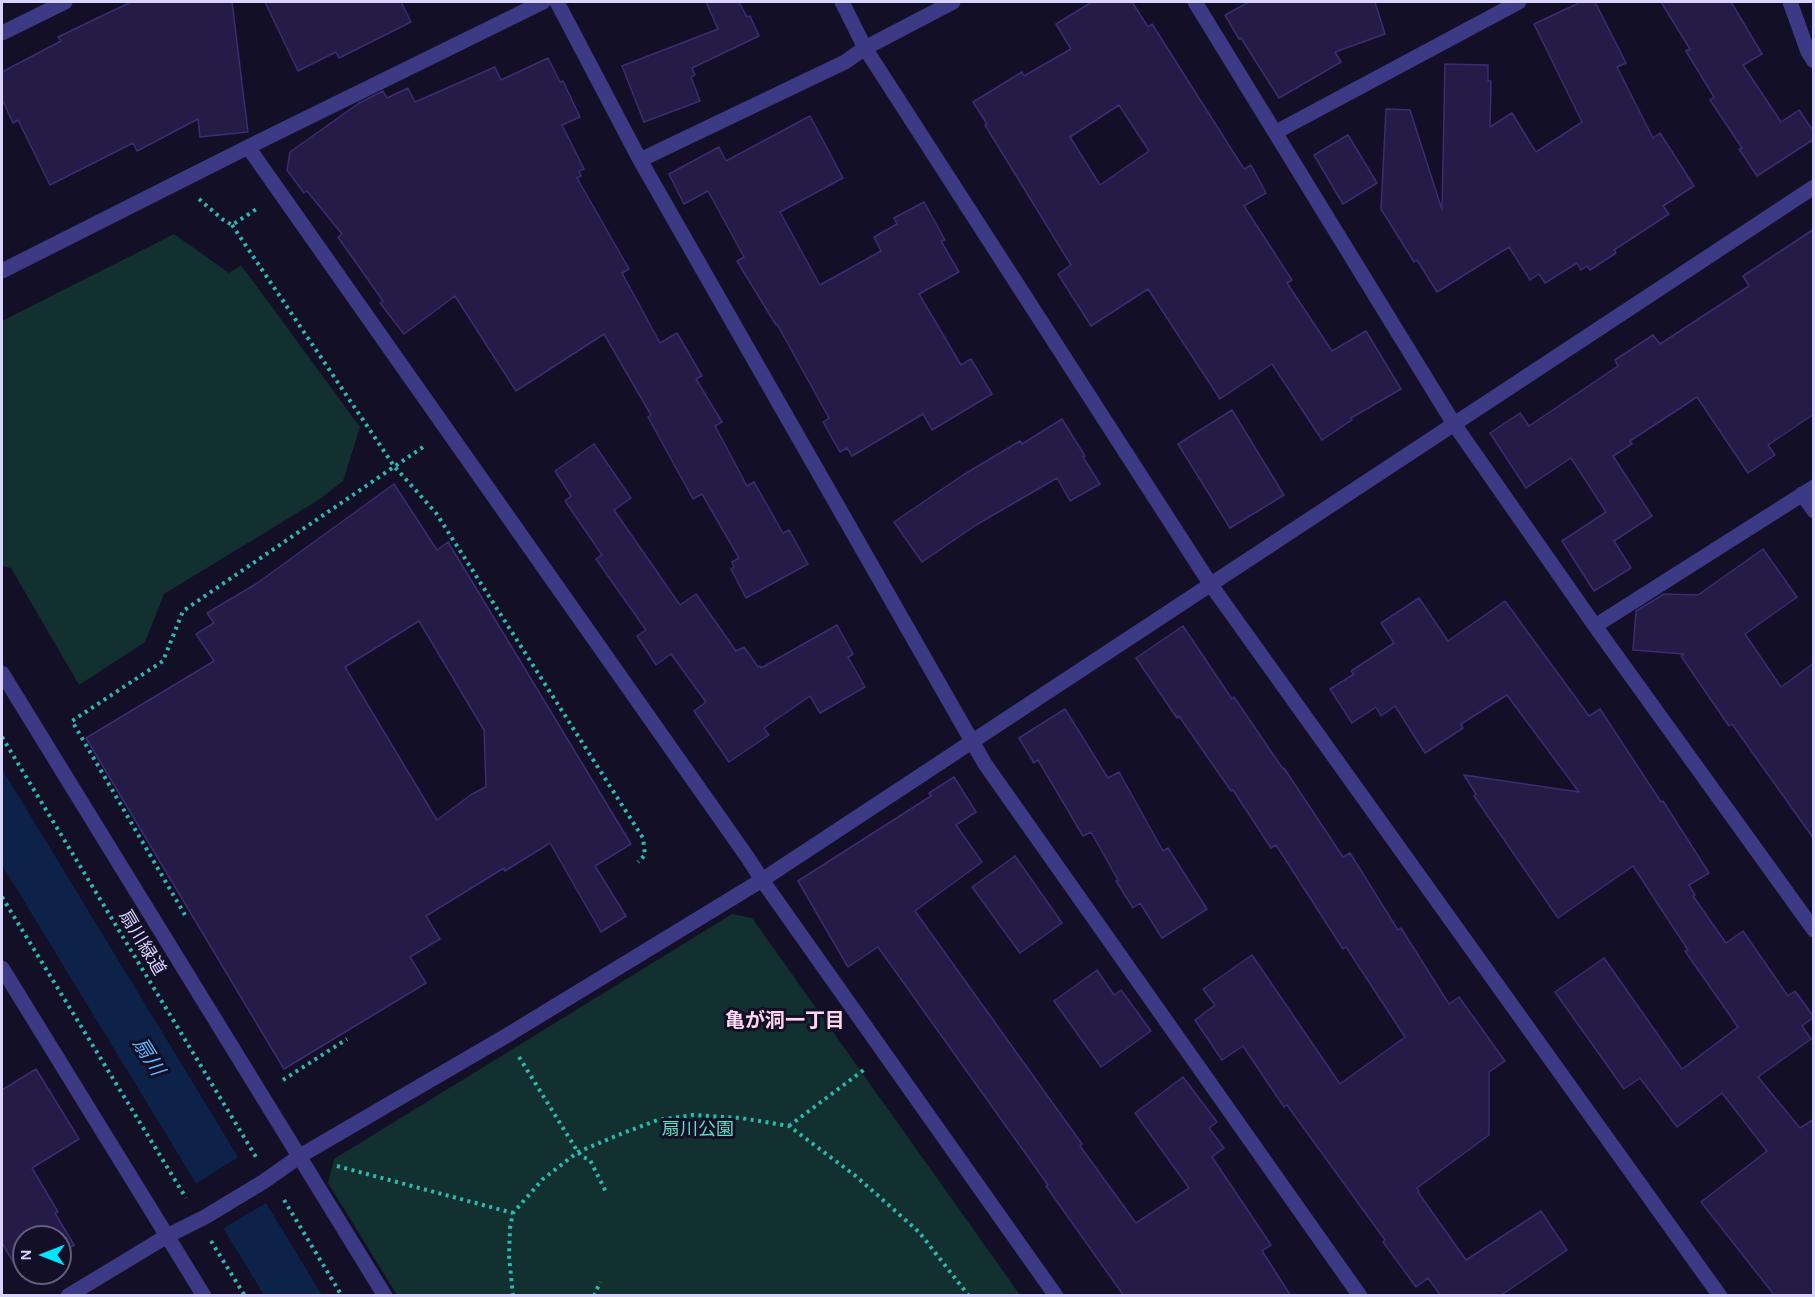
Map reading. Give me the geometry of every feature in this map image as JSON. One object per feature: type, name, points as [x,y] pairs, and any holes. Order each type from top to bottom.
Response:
[{"type":"street","points":[[2,33],[65,2]]},
{"type":"street","points":[[2,271],[543,2]]},
{"type":"street","points":[[557,2],[640,160],[985,764],[1360,1296]]},
{"type":"street","points":[[842,2],[865,48],[1211,585],[1720,1296]]},
{"type":"street","points":[[640,160],[845,62],[865,48],[953,2]]},
{"type":"street","points":[[1195,2],[1454,424],[1595,626],[1814,930]]},
{"type":"street","points":[[1276,132],[1519,2]]},
{"type":"street","points":[[1790,2],[1808,52],[1814,61]]},
{"type":"street","points":[[248,147],[1056,1296]]},
{"type":"street","points":[[68,1296],[167,1236],[205,1217],[263,1182],[300,1156],[506,1036],[762,880],[1814,187]]},
{"type":"street","points":[[1595,626],[1808,490],[1814,511]]},
{"type":"street","points":[[2,673],[385,1296]]},
{"type":"street","points":[[2,968],[204,1296]]},
{"type":"path","points":[[199,199],[232,225],[394,466],[436,513],[643,838],[645,855],[638,862]]},
{"type":"path","points":[[232,225],[262,206]]},
{"type":"path","points":[[185,916],[72,721],[163,661],[183,610],[422,448]]},
{"type":"path","name":"扇川緑道","points":[[2,737],[260,1163]]},
{"type":"path","points":[[2,897],[190,1205]]},
{"type":"path","points":[[506,1036],[578,1152],[590,1160],[606,1192]]},
{"type":"path","points":[[281,1081],[347,1039]]},
{"type":"path","points":[[789,1126],[867,1068]]},
{"type":"path","points":[[513,1296],[509,1256],[513,1213],[543,1179],[578,1152],[658,1120],[693,1115],[741,1118],[789,1126],[857,1177],[920,1232],[969,1296]]},
{"type":"path","points":[[376,1177],[513,1213]]},
{"type":"path","points":[[280,1194],[342,1296]]},
{"type":"path","points":[[209,1238],[244,1296]]},
{"type":"path","points":[[594,1296],[600,1282]]},
{"type":"green space","points":[[174,234],[229,273],[241,265],[360,427],[343,481],[320,499],[164,594],[145,642],[79,685],[11,568],[2,566],[2,321]]},
{"type":"green space","name":"扇川公園","points":[[732,914],[752,918],[1020,1295],[397,1295],[328,1183],[334,1159]]},
{"type":"water","name":"扇川","points":[[2,769],[322,1295],[264,1295],[2,865]]},
{"type":"pier","points":[[240,1156],[268,1202],[220,1230],[194,1185]]},
{"type":"building","points":[[131,2],[232,2],[248,132],[200,137],[198,119],[137,151],[133,143],[50,185],[18,120],[13,123],[2,99],[2,72],[61,41],[58,37]]},
{"type":"building","points":[[265,2],[401,2],[411,22],[339,58],[336,52],[298,71]]},
{"type":"building","points":[[706,2],[739,2],[747,17],[750,16],[759,36],[692,68],[695,75],[691,77],[700,101],[644,122],[622,66],[718,29]]},
{"type":"building","points":[[1092,2],[1132,2],[1148,27],[1152,24],[1244,169],[1251,165],[1266,193],[1244,206],[1292,280],[1287,283],[1332,351],[1366,331],[1401,389],[1351,418],[1352,420],[1322,440],[1272,364],[1220,399],[1148,289],[1091,326],[1058,274],[1071,265],[973,102],[1022,72],[1024,76],[1071,49],[1056,24]],"holes":[[[1119,105],[1149,151],[1100,185],[1070,137]]]},
{"type":"building","points":[[1249,2],[1375,2],[1385,34],[1335,52],[1341,62],[1279,98],[1225,15]]},
{"type":"building","points":[[1581,2],[1595,2],[1626,63],[1617,67],[1653,138],[1660,133],[1694,186],[1663,206],[1669,214],[1614,250],[1616,253],[1590,270],[1587,266],[1581,270],[1577,263],[1545,283],[1539,274],[1530,280],[1509,247],[1437,292],[1417,260],[1414,262],[1381,209],[1386,109],[1410,110],[1442,210],[1445,64],[1488,65],[1488,81],[1491,81],[1490,127],[1512,113],[1536,152],[1582,122],[1534,24]]},
{"type":"building","points":[[1661,2],[1731,2],[1762,54],[1743,65],[1781,122],[1799,110],[1814,132],[1814,139],[1757,176],[1739,149],[1742,148],[1710,100],[1714,97],[1686,51],[1690,49]]},
{"type":"building","points":[[548,58],[560,82],[563,81],[580,117],[562,125],[584,169],[579,171],[581,176],[577,178],[629,269],[622,273],[660,343],[677,333],[702,376],[696,379],[722,422],[715,426],[747,486],[754,482],[783,533],[789,530],[808,564],[746,598],[731,569],[734,567],[732,562],[739,558],[702,494],[693,499],[648,417],[651,415],[604,334],[516,391],[455,296],[404,334],[380,303],[383,301],[338,237],[342,234],[307,191],[304,193],[287,170],[290,152],[359,103],[383,91],[387,98],[408,88],[415,102],[495,67],[501,80]]},
{"type":"building","points":[[810,116],[843,178],[780,212],[820,285],[881,251],[874,237],[897,224],[894,218],[924,202],[945,240],[941,241],[959,272],[919,294],[961,365],[971,359],[992,394],[932,430],[923,414],[852,456],[847,448],[840,452],[823,422],[829,418],[777,324],[737,261],[744,257],[708,191],[684,204],[669,174],[719,147],[726,161]]},
{"type":"building","points":[[1348,135],[1377,183],[1343,204],[1314,155]]},
{"type":"building","points":[[1814,229],[1814,414],[1768,445],[1775,455],[1748,473],[1697,397],[1630,441],[1632,444],[1613,456],[1652,516],[1614,541],[1631,568],[1594,591],[1562,541],[1606,512],[1571,458],[1526,488],[1490,433],[1520,413],[1529,426],[1618,366],[1615,360],[1653,335],[1660,344],[1749,286],[1743,276]]},
{"type":"building","points":[[1232,410],[1284,495],[1230,528],[1178,444]]},
{"type":"building","points":[[1062,419],[1100,484],[1070,501],[1057,478],[976,525],[922,562],[894,522],[963,475],[1020,441],[1022,444]]},
{"type":"building","points":[[594,444],[631,498],[614,510],[680,605],[696,594],[736,651],[744,647],[761,668],[837,625],[853,654],[848,657],[865,687],[820,713],[810,696],[764,728],[769,735],[729,762],[694,711],[706,702],[671,654],[656,665],[637,636],[646,630],[596,559],[602,555],[565,501],[571,496],[555,471]]},
{"type":"building","points":[[394,484],[437,550],[448,542],[631,844],[595,866],[626,916],[601,932],[550,843],[426,916],[440,939],[410,957],[426,983],[284,1069],[86,738],[214,661],[196,634],[214,623],[207,613],[256,584]],"holes":[[[419,621],[484,730],[486,787],[472,794],[437,820],[345,667]]]},
{"type":"building","points":[[1763,549],[1797,597],[1745,634],[1781,687],[1814,663],[1814,839],[1732,724],[1729,726],[1681,656],[1684,654],[1633,650],[1636,611],[1664,594],[1698,595]]},
{"type":"building","points":[[1419,598],[1448,641],[1505,601],[1589,716],[1600,709],[1661,802],[1663,801],[1709,873],[1689,885],[1695,895],[1693,896],[1726,943],[1743,931],[1788,996],[1795,991],[1814,1017],[1802,1026],[1811,1039],[1758,1077],[1800,1128],[1814,1119],[1814,1296],[1775,1296],[1701,1202],[1767,1151],[1722,1093],[1677,1127],[1640,1078],[1624,1089],[1555,992],[1604,958],[1682,1069],[1738,1027],[1685,951],[1688,950],[1633,866],[1558,918],[1474,796],[1476,794],[1464,775],[1579,792],[1507,695],[1461,724],[1463,728],[1425,753],[1395,706],[1381,716],[1376,707],[1352,723],[1330,689],[1354,674],[1351,671],[1394,643],[1381,623]]},
{"type":"building","points":[[1183,626],[1232,699],[1234,697],[1284,768],[1343,857],[1350,853],[1398,930],[1401,928],[1449,1004],[1459,997],[1505,1061],[1489,1072],[1489,1135],[1417,1188],[1466,1260],[1541,1211],[1567,1250],[1500,1296],[1441,1296],[1428,1278],[1416,1287],[1383,1242],[1385,1240],[1287,1105],[1284,1107],[1243,1046],[1222,1060],[1195,1020],[1215,1005],[1203,989],[1252,955],[1340,1084],[1405,1037],[1346,947],[1343,949],[1276,845],[1271,848],[1233,790],[1231,791],[1179,716],[1177,718],[1136,658]]},
{"type":"building","points":[[1065,709],[1108,778],[1119,772],[1163,851],[1168,848],[1207,909],[1162,938],[1140,903],[1133,908],[1116,881],[1118,880],[1091,832],[1083,836],[1038,760],[1034,763],[1019,738]]},
{"type":"building","points":[[954,777],[976,812],[956,825],[982,862],[915,911],[1136,1223],[1189,1188],[1135,1113],[1183,1077],[1217,1122],[1209,1128],[1224,1148],[1212,1157],[1271,1245],[1262,1251],[1291,1296],[1124,1296],[1046,1186],[1048,1185],[878,947],[848,967],[798,881],[931,796],[929,793]]},
{"type":"building","points":[[1015,856],[1062,923],[1020,953],[972,887]]},
{"type":"building","points":[[1097,970],[1114,995],[1121,990],[1151,1031],[1101,1067],[1054,1001]]},
{"type":"building","points":[[36,1069],[79,1139],[32,1168],[58,1212],[55,1213],[62,1225],[12,1225],[12,1260],[2,1243],[2,1090]]},
{"type":"district","name":"亀が洞一丁目","points":[[785,1021]]}]
